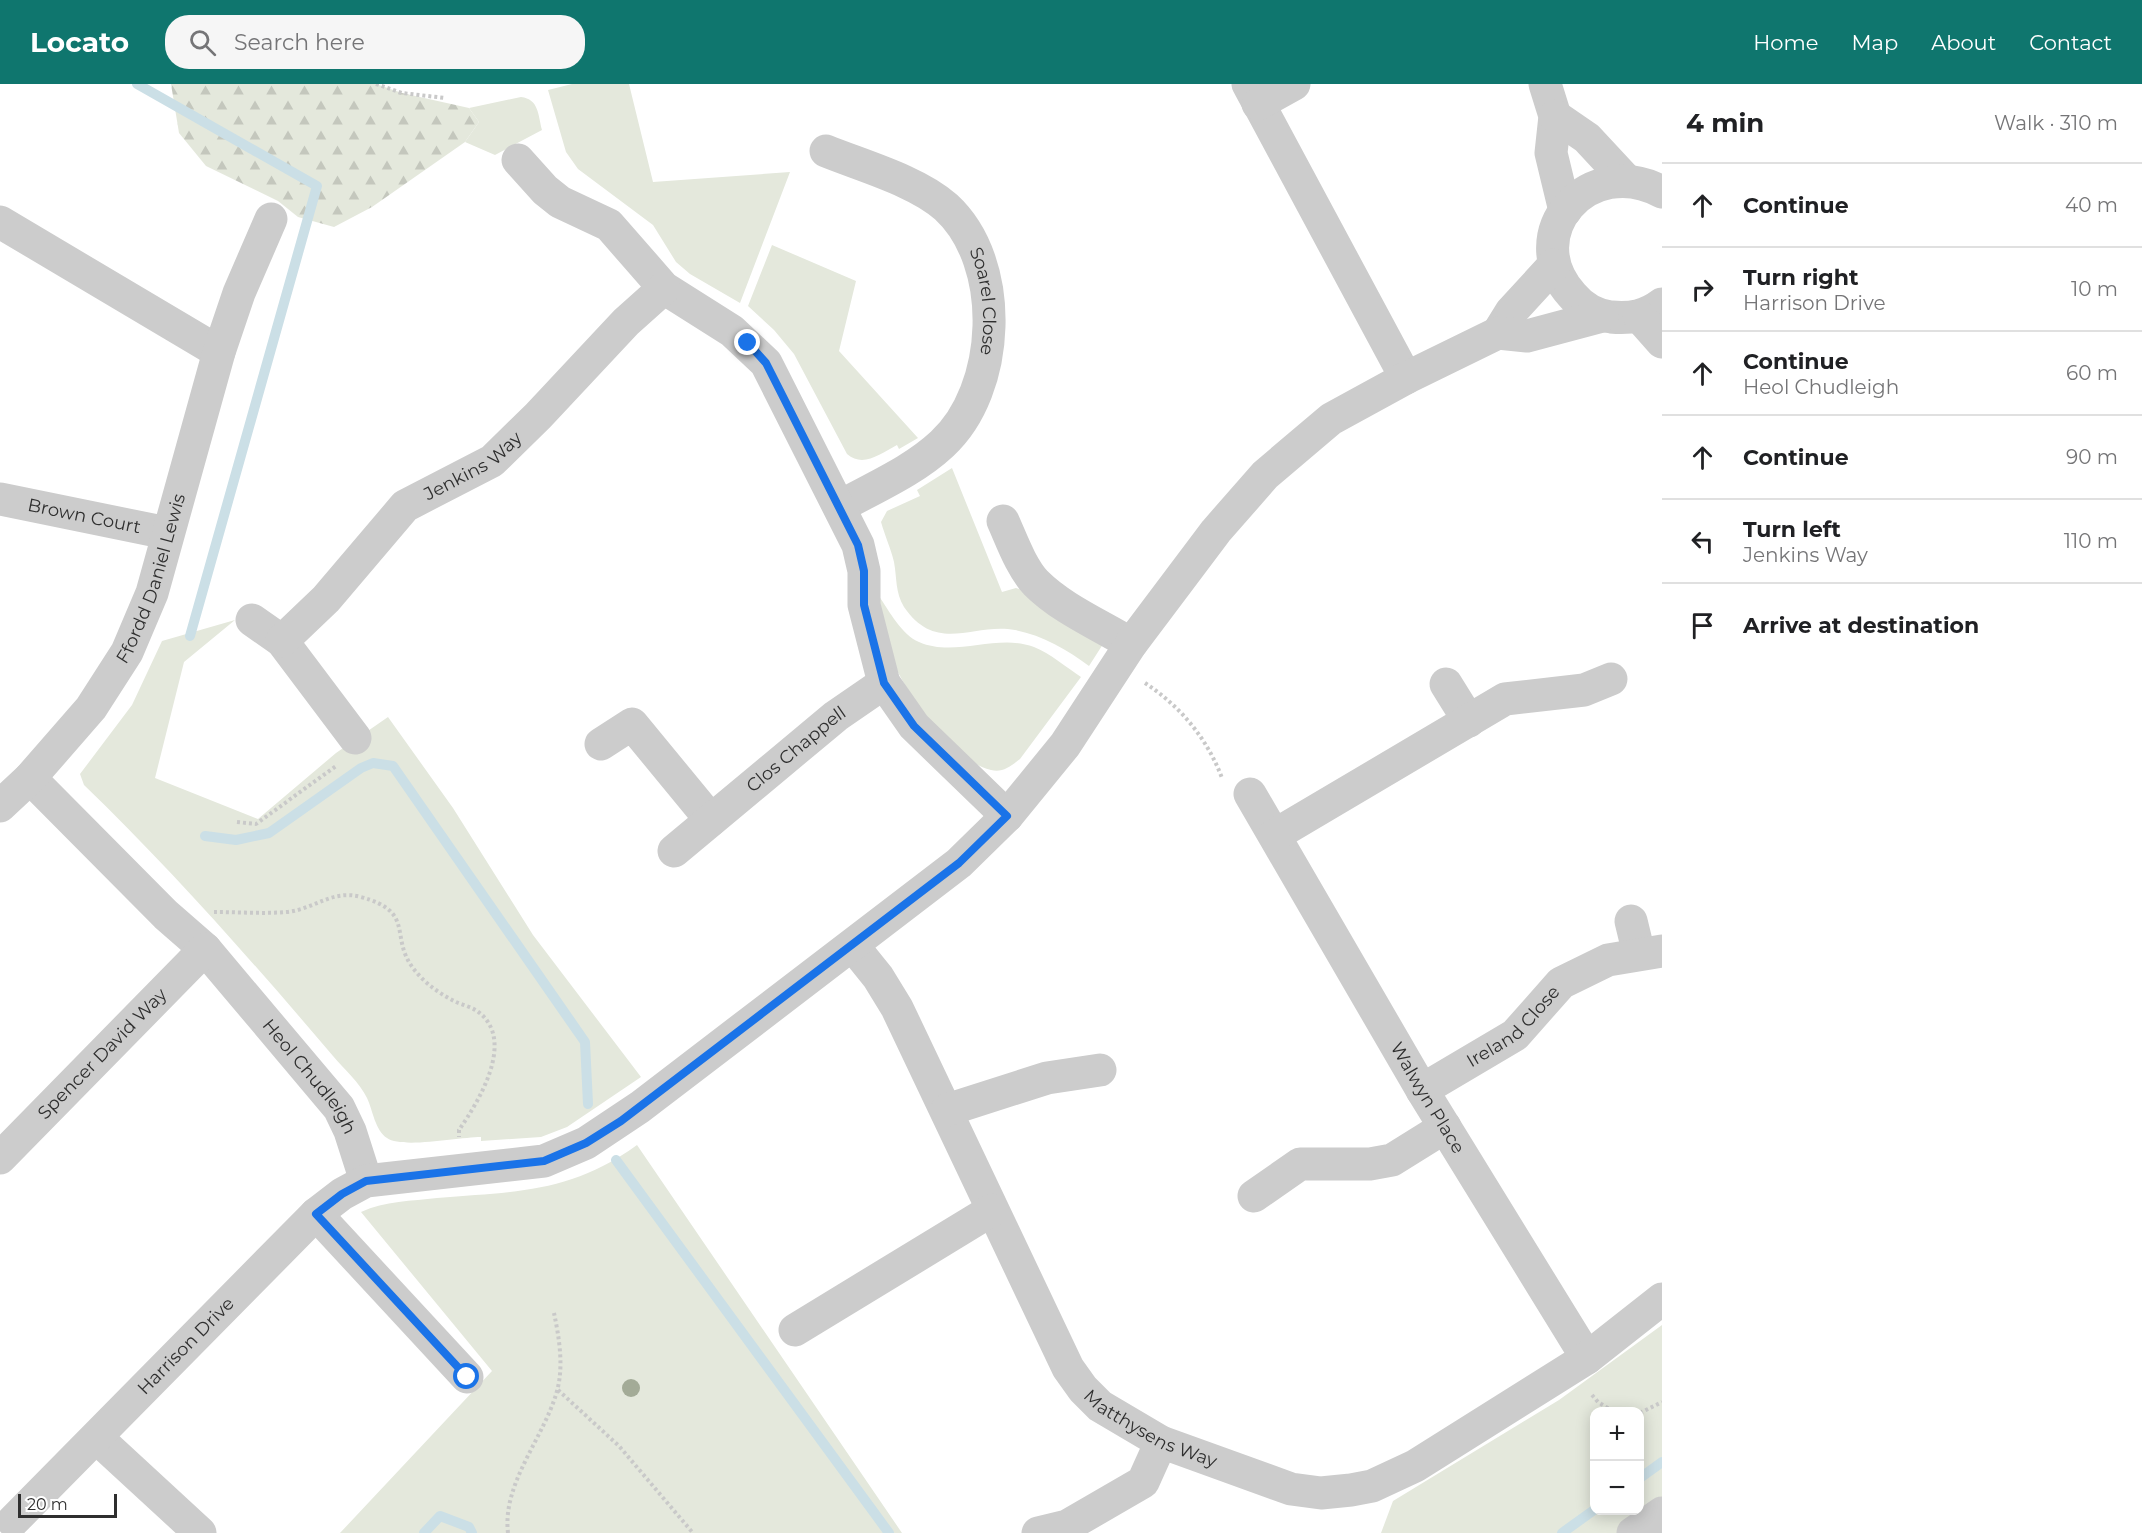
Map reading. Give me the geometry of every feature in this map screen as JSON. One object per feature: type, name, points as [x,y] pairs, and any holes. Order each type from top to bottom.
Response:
[{"type":"street","points":[[1294,84],[1253,94],[1406,378]]},
{"type":"street","points":[[1545,84],[1556,116],[1551,153],[1565,211]]},
{"type":"street","points":[[1556,116],[1587,138],[1627,181]]},
{"type":"street","name":"Soarel Close","points":[[826,151],[924,191],[947,208],[965,231],[980,262],[988,295],[988,335],[984,371],[973,405],[958,427],[917,465],[841,506]]},
{"type":"street","points":[[518,160],[545,190],[560,202],[609,225],[664,288],[732,331],[766,363],[841,506],[858,545],[864,571],[864,605],[884,683],[914,726],[1007,816]]},
{"type":"street","points":[[1662,191],[1639,182],[1615,180],[1591,187],[1572,201],[1558,222],[1553,240],[1554,265],[1564,287],[1580,305],[1602,316],[1626,319],[1651,310],[1662,342]]},
{"type":"street","name":"Ffordd Daniel Lewis","points":[[30,778],[91,708],[127,652],[152,593],[219,352],[239,293],[271,219]]},
{"type":"street","points":[[0,222],[219,352]]},
{"type":"street","points":[[1498,333],[1511,312],[1554,265]]},
{"type":"street","name":"Jenkins Way","points":[[282,641],[326,599],[405,506],[492,461],[538,416],[626,322],[664,288]]},
{"type":"street","points":[[366,1181],[544,1161],[586,1143],[640,1107],[854,946],[959,863],[1007,816],[1065,745],[1125,654],[1216,531],[1265,475],[1331,419],[1406,378],[1498,333],[1527,336],[1602,316]]},
{"type":"street","name":"Brown Court","points":[[0,499],[167,533]]},
{"type":"street","points":[[1003,521],[1022,562],[1035,582],[1125,654]]},
{"type":"street","points":[[252,621],[282,641],[355,738]]},
{"type":"street","points":[[1275,835],[1505,699],[1584,690],[1611,680]]},
{"type":"street","name":"Clos Chappell","points":[[674,851],[836,716],[884,683]]},
{"type":"street","points":[[1446,684],[1469,721]]},
{"type":"street","points":[[601,744],[632,724],[711,820]]},
{"type":"street","points":[[0,806],[30,778]]},
{"type":"street","name":"Heol Chudleigh","points":[[30,778],[166,915],[205,949],[339,1108],[350,1131],[366,1181]]},
{"type":"street","name":"Walwyn Place","points":[[1250,794],[1422,1090],[1587,1358]]},
{"type":"street","name":"Ireland Close","points":[[1422,1090],[1515,1035],[1561,983],[1608,960],[1651,953],[1631,921]]},
{"type":"street","name":"Matthysens Way","points":[[854,946],[878,977],[897,1008],[1073,1375],[1100,1406],[1161,1442],[1291,1489],[1321,1493],[1351,1491],[1372,1485],[1415,1466],[1587,1358],[1662,1299]]},
{"type":"street","name":"Spencer David Way","points":[[0,1158],[205,949]]},
{"type":"street","points":[[947,1110],[1047,1078],[1100,1070]]},
{"type":"street","points":[[1254,1196],[1300,1164],[1370,1164],[1392,1160],[1445,1127]]},
{"type":"street","name":"Harrison Drive","points":[[13,1521],[316,1214],[342,1194],[366,1181]]},
{"type":"street","points":[[795,1330],[992,1210]]},
{"type":"street","points":[[316,1214],[467,1377]]},
{"type":"street","points":[[97,1438],[200,1533]]},
{"type":"street","points":[[1038,1533],[1067,1526],[1143,1482],[1161,1442]]},
{"type":"street","points":[[1633,1533],[1662,1513]]},
{"type":"path","points":[[376,84],[402,93],[446,98]]},
{"type":"path","points":[[1125,654],[1189,721],[1215,760],[1232,804],[1250,794]]},
{"type":"path","points":[[237,822],[256,824],[344,760],[357,744],[355,738]]},
{"type":"path","points":[[206,912],[288,912],[328,897],[346,894],[389,909],[398,919],[405,957],[421,978],[455,1001],[477,1011],[493,1033],[495,1052],[471,1113],[459,1130],[460,1144]]},
{"type":"path","points":[[508,1533],[506,1515],[513,1490],[558,1390],[561,1343],[554,1313]]},
{"type":"path","points":[[558,1390],[619,1446],[693,1533]]},
{"type":"path","points":[[1644,1411],[1662,1402]]},
{"type":"green space","points":[[171,84],[376,84],[402,93],[469,108],[479,122],[465,142],[372,207],[334,227],[298,217],[278,201],[206,166],[179,133]]},
{"type":"green space","points":[[572,84],[629,84],[653,182],[790,172],[740,303],[690,274],[676,262],[653,225],[578,169],[566,152],[548,90]]},
{"type":"green space","points":[[521,97],[527,98],[534,104],[542,130],[495,155],[465,142],[479,122],[469,108]]},
{"type":"green space","points":[[772,245],[856,281],[839,351],[918,438],[899,449],[897,445],[865,460],[853,458],[847,454],[794,354],[774,330],[748,306]]},
{"type":"green space","points":[[952,468],[1002,592],[1016,588],[1035,594],[1105,641],[1089,666],[1054,644],[1035,635],[1015,630],[985,630],[956,634],[930,630],[917,621],[904,607],[898,590],[893,557],[881,522],[887,511],[920,496],[917,490]]},
{"type":"green space","points":[[879,596],[907,634],[919,642],[947,648],[991,643],[1020,643],[1046,653],[1081,677],[1020,759],[1003,770],[995,771],[976,764],[961,753],[931,723],[906,687],[890,655],[884,634]]},
{"type":"green space","points":[[235,620],[184,662],[155,778],[258,819],[336,753],[388,717],[453,808],[533,935],[641,1077],[567,1127],[541,1137],[481,1141],[481,1137],[405,1142],[394,1141],[383,1135],[364,1092],[356,1082],[212,917],[84,785],[80,774],[132,705],[162,641]]},
{"type":"green space","points":[[637,1145],[902,1533],[340,1533],[492,1371],[361,1212],[399,1202],[541,1187],[588,1173]]},
{"type":"green space","points":[[1662,1325],[1662,1502],[1644,1515],[1644,1407],[1590,1407],[1590,1515],[1644,1515],[1618,1533],[1381,1533],[1393,1501],[1559,1400]]},
{"type":"waterway","points":[[137,84],[317,186],[190,636]]},
{"type":"waterway","points":[[205,836],[236,840],[269,833],[361,768],[373,763],[393,766],[585,1042],[588,1104]]},
{"type":"waterway","points":[[616,1160],[889,1533]]},
{"type":"waterway","points":[[1644,1475],[1662,1462]]},
{"type":"waterway","points":[[1562,1533],[1590,1513]]},
{"type":"waterway","points":[[424,1533],[440,1516],[469,1527],[472,1533]]},
{"type":"route","points":[[467,1377],[316,1214],[342,1194],[366,1181],[544,1161],[586,1143],[621,1121],[854,946],[959,863],[1007,816],[914,726],[884,683],[864,605],[864,571],[858,545],[841,506],[766,363],[748,343]]}]
